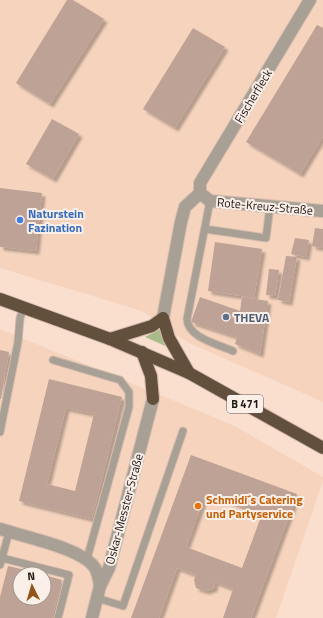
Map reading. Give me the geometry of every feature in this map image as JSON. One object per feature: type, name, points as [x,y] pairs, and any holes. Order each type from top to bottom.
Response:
[{"type":"highway","name":"B 471","points":[[0,299],[110,339],[189,373],[323,448]]},
{"type":"highway","points":[[110,339],[152,326],[163,318],[169,338],[189,373]]},
{"type":"highway","points":[[142,352],[151,376],[153,399]]},
{"type":"street","name":"Fischerfleck","points":[[200,193],[200,183],[310,0]]},
{"type":"street","name":"Rote-Kreuz-Straße","points":[[200,193],[210,202],[323,211]]},
{"type":"street","points":[[163,318],[180,222],[185,207],[200,193]]},
{"type":"street","name":"Oskar-Messter-Straße","points":[[92,618],[100,586],[110,568],[153,399]]},
{"type":"street","points":[[4,531],[73,551],[87,559],[96,569],[100,586]]},
{"type":"lane","points":[[210,202],[187,325],[199,336],[233,351]]},
{"type":"lane","points":[[205,230],[266,238],[270,206]]},
{"type":"lane","points":[[0,432],[18,342],[20,318],[24,307]]},
{"type":"lane","points":[[53,360],[120,380],[128,392],[129,407],[87,559]]},
{"type":"lane","points":[[97,598],[123,606],[183,431]]},
{"type":"lane","points":[[4,531],[1,561],[69,575],[58,618]]},
{"type":"shaded area","points":[[0,0],[323,0],[323,402],[187,342],[142,311],[0,268]]},
{"type":"shaded area","points":[[0,329],[233,425],[323,477],[323,481],[276,618],[0,618]]},
{"type":"green space","points":[[160,329],[172,349],[145,337]]},
{"type":"building","points":[[67,0],[73,0],[104,19],[50,104],[16,83]]},
{"type":"building","points":[[317,25],[323,28],[323,136],[300,174],[246,142]]},
{"type":"building","points":[[193,28],[225,47],[175,128],[143,109]]},
{"type":"building","points":[[52,119],[79,134],[53,179],[26,164]]},
{"type":"building","name":"Naturstein Fazination","points":[[0,188],[42,193],[36,251],[0,247]]},
{"type":"building","points":[[315,228],[323,229],[323,248],[312,246]]},
{"type":"building","points":[[295,238],[309,240],[306,257],[291,254]]},
{"type":"building","points":[[215,242],[262,249],[254,298],[208,291]]},
{"type":"building","points":[[286,256],[297,257],[289,302],[278,300]]},
{"type":"building","points":[[269,269],[279,270],[275,296],[266,295]]},
{"type":"building","points":[[200,297],[240,311],[242,297],[268,301],[260,354],[235,344],[237,337],[191,322]]},
{"type":"building","points":[[0,350],[9,352],[1,399],[0,399]]},
{"type":"building","points":[[49,379],[122,397],[92,519],[19,501]],"holes":[[[66,408],[94,414],[75,491],[47,484]]]},
{"type":"building","points":[[191,455],[297,494],[251,618],[223,618],[233,589],[215,582],[214,588],[206,591],[196,588],[194,580],[196,575],[177,568],[159,618],[131,618]],"holes":[[[206,493],[262,514],[242,568],[186,547]]]},
{"type":"building","points":[[8,566],[12,567],[12,606],[52,606],[52,577],[62,580],[52,618],[0,618],[0,597]]},
{"type":"place","name":"Naturstein Fazination","points":[[20,220]]},
{"type":"place","name":"THEVA","points":[[226,317]]},
{"type":"place","name":"Schmidi´s Catering und Partyservice","points":[[198,506]]}]
